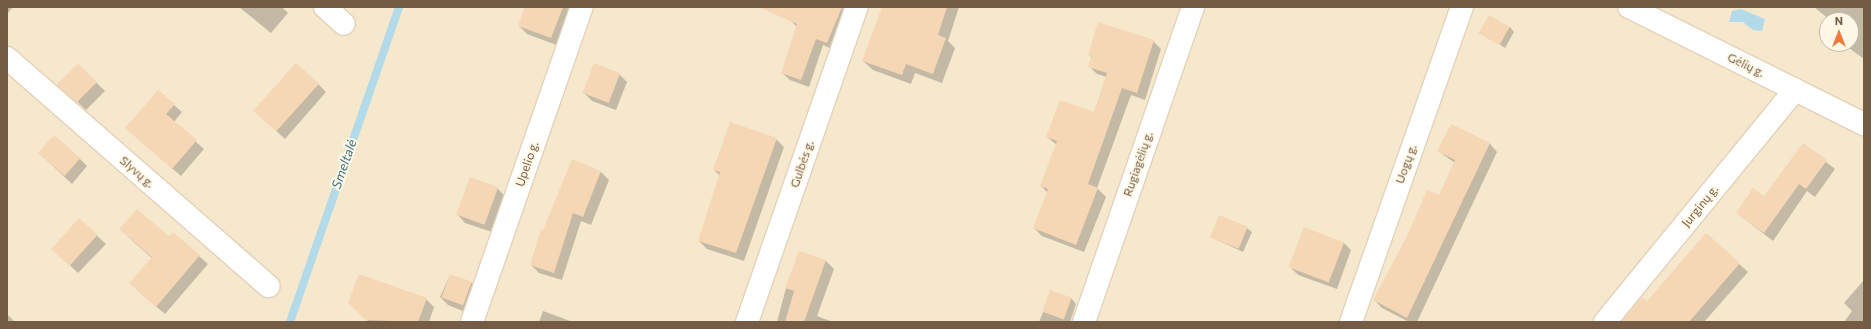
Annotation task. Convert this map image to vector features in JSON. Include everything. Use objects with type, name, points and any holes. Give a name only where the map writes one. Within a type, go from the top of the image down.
[{"type":"street","points":[[325,7],[344,24]]},
{"type":"street","name":"Upelio g.","points":[[472,322],[582,7]]},
{"type":"street","name":"Gulbės g.","points":[[747,322],[857,7]]},
{"type":"street","name":"Rugiagėlių g.","points":[[1084,322],[1192,7]]},
{"type":"street","name":"Uogų g.","points":[[1350,322],[1462,7]]},
{"type":"street","name":"Gėlių g.","points":[[1629,7],[1864,124]]},
{"type":"street","name":"Slyvų g.","points":[[7,58],[268,286]]},
{"type":"street","name":"Jurginų g.","points":[[1604,322],[1795,90]]},
{"type":"shaded area","points":[[7,7],[1864,7],[1864,322],[7,322]]},
{"type":"water","points":[[1741,9],[1765,19],[1762,31],[1753,30],[1743,22],[1729,22],[1732,11]]},
{"type":"building","points":[[525,7],[563,7],[551,38],[518,26]]},
{"type":"building","points":[[758,7],[842,7],[827,43],[816,39],[801,80],[781,73],[797,24]]},
{"type":"building","points":[[882,7],[947,7],[938,35],[946,38],[933,74],[906,64],[902,75],[862,61]]},
{"type":"building","points":[[1489,15],[1510,27],[1499,45],[1478,33]]},
{"type":"building","points":[[1098,22],[1154,40],[1137,93],[1122,88],[1088,184],[1098,188],[1076,245],[1033,228],[1048,189],[1040,186],[1057,141],[1046,137],[1060,100],[1094,112],[1107,73],[1088,67],[1092,56],[1088,55]]},
{"type":"building","points":[[78,63],[97,82],[76,103],[57,84]]},
{"type":"building","points":[[296,63],[319,84],[276,131],[253,111]]},
{"type":"building","points":[[594,63],[620,73],[609,103],[583,93]]},
{"type":"building","points":[[158,90],[175,104],[166,114],[197,140],[172,169],[125,128]]},
{"type":"building","points":[[730,122],[777,138],[736,253],[698,241],[720,172],[713,170]]},
{"type":"building","points":[[1451,124],[1490,143],[1407,318],[1373,300],[1407,236],[1427,190],[1439,195],[1455,160],[1437,151]]},
{"type":"building","points":[[54,135],[80,158],[65,176],[38,153]]},
{"type":"building","points":[[1803,143],[1827,160],[1806,189],[1799,184],[1764,233],[1736,213],[1753,188],[1764,196]]},
{"type":"building","points":[[572,159],[601,171],[583,217],[573,213],[554,273],[530,265],[541,229],[543,230]]},
{"type":"building","points":[[470,177],[498,187],[485,225],[456,215]]},
{"type":"building","points":[[137,209],[169,236],[173,232],[200,255],[156,307],[129,283],[152,257],[119,229]]},
{"type":"building","points":[[1219,215],[1248,227],[1239,249],[1210,237]]},
{"type":"building","points":[[79,218],[98,235],[69,266],[51,249]]},
{"type":"building","points":[[1304,227],[1344,242],[1329,283],[1289,267]]},
{"type":"building","points":[[1706,233],[1740,263],[1689,322],[1621,322],[1642,297],[1647,301]]},
{"type":"building","points":[[799,251],[826,260],[804,322],[785,322],[794,291],[785,288]]},
{"type":"building","points":[[359,274],[427,298],[418,322],[366,320],[348,303]]},
{"type":"building","points":[[450,274],[472,282],[463,305],[441,297]]},
{"type":"building","points":[[1050,290],[1072,298],[1064,319],[1042,312]]},
{"type":"waterway","name":"Smeltalė","points":[[290,322],[399,7]]}]
